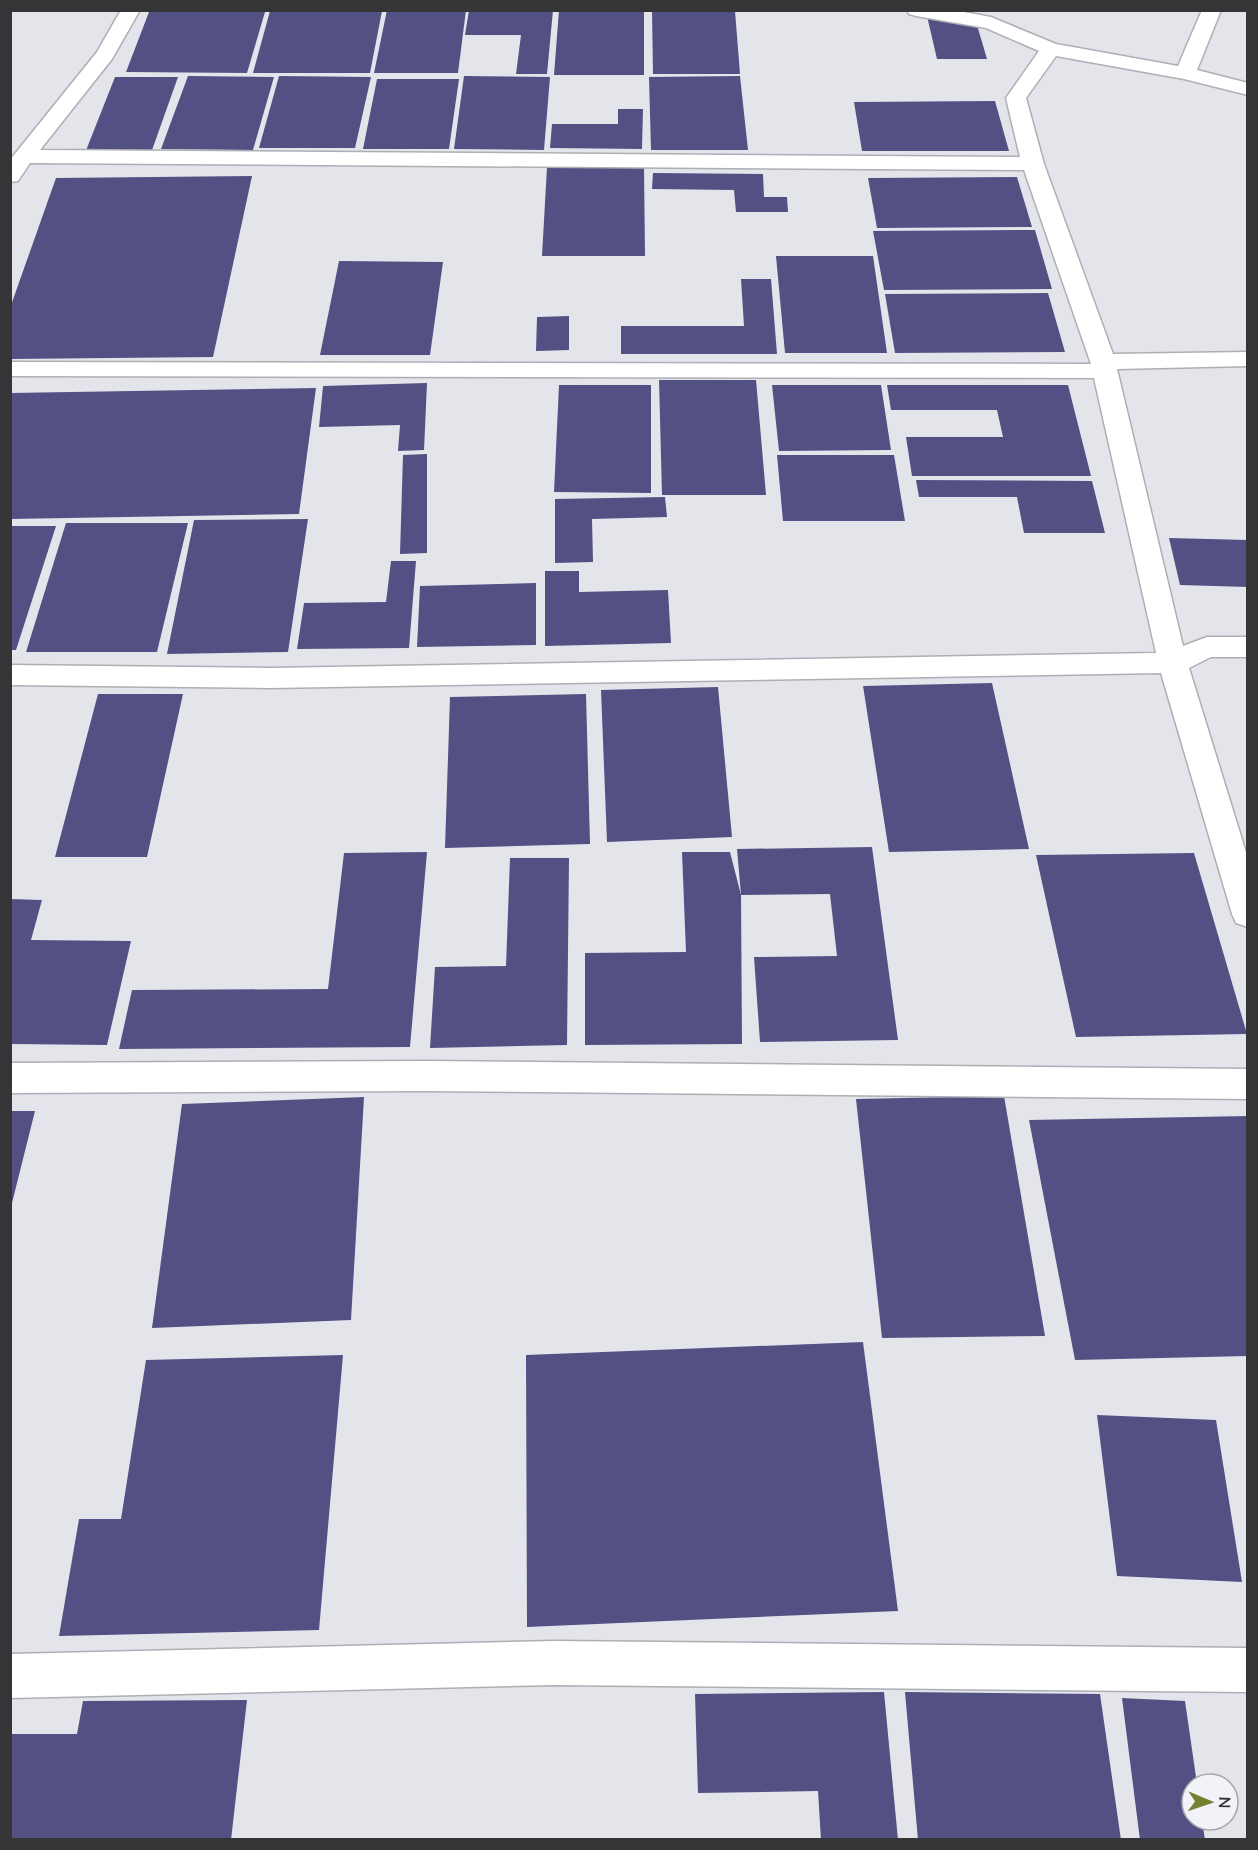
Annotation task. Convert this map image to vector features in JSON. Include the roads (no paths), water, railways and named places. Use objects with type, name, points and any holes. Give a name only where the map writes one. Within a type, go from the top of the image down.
[{"type":"street","points":[[10,176],[110,47],[131,10]]},
{"type":"street","points":[[916,10],[991,23],[1051,49],[1185,73],[1248,89]]},
{"type":"street","points":[[1185,73],[1212,10]]},
{"type":"street","points":[[1051,49],[1016,98],[1032,164],[1104,366],[1173,663],[1248,914]]},
{"type":"street","points":[[24,156],[1032,164]]},
{"type":"street","points":[[10,369],[1104,366],[1248,359]]},
{"type":"street","points":[[10,675],[270,678],[1173,663],[1207,646],[1248,647]]},
{"type":"street","points":[[10,1078],[425,1076],[1248,1084]]},
{"type":"street","points":[[10,1676],[555,1663],[1248,1670]]}]
